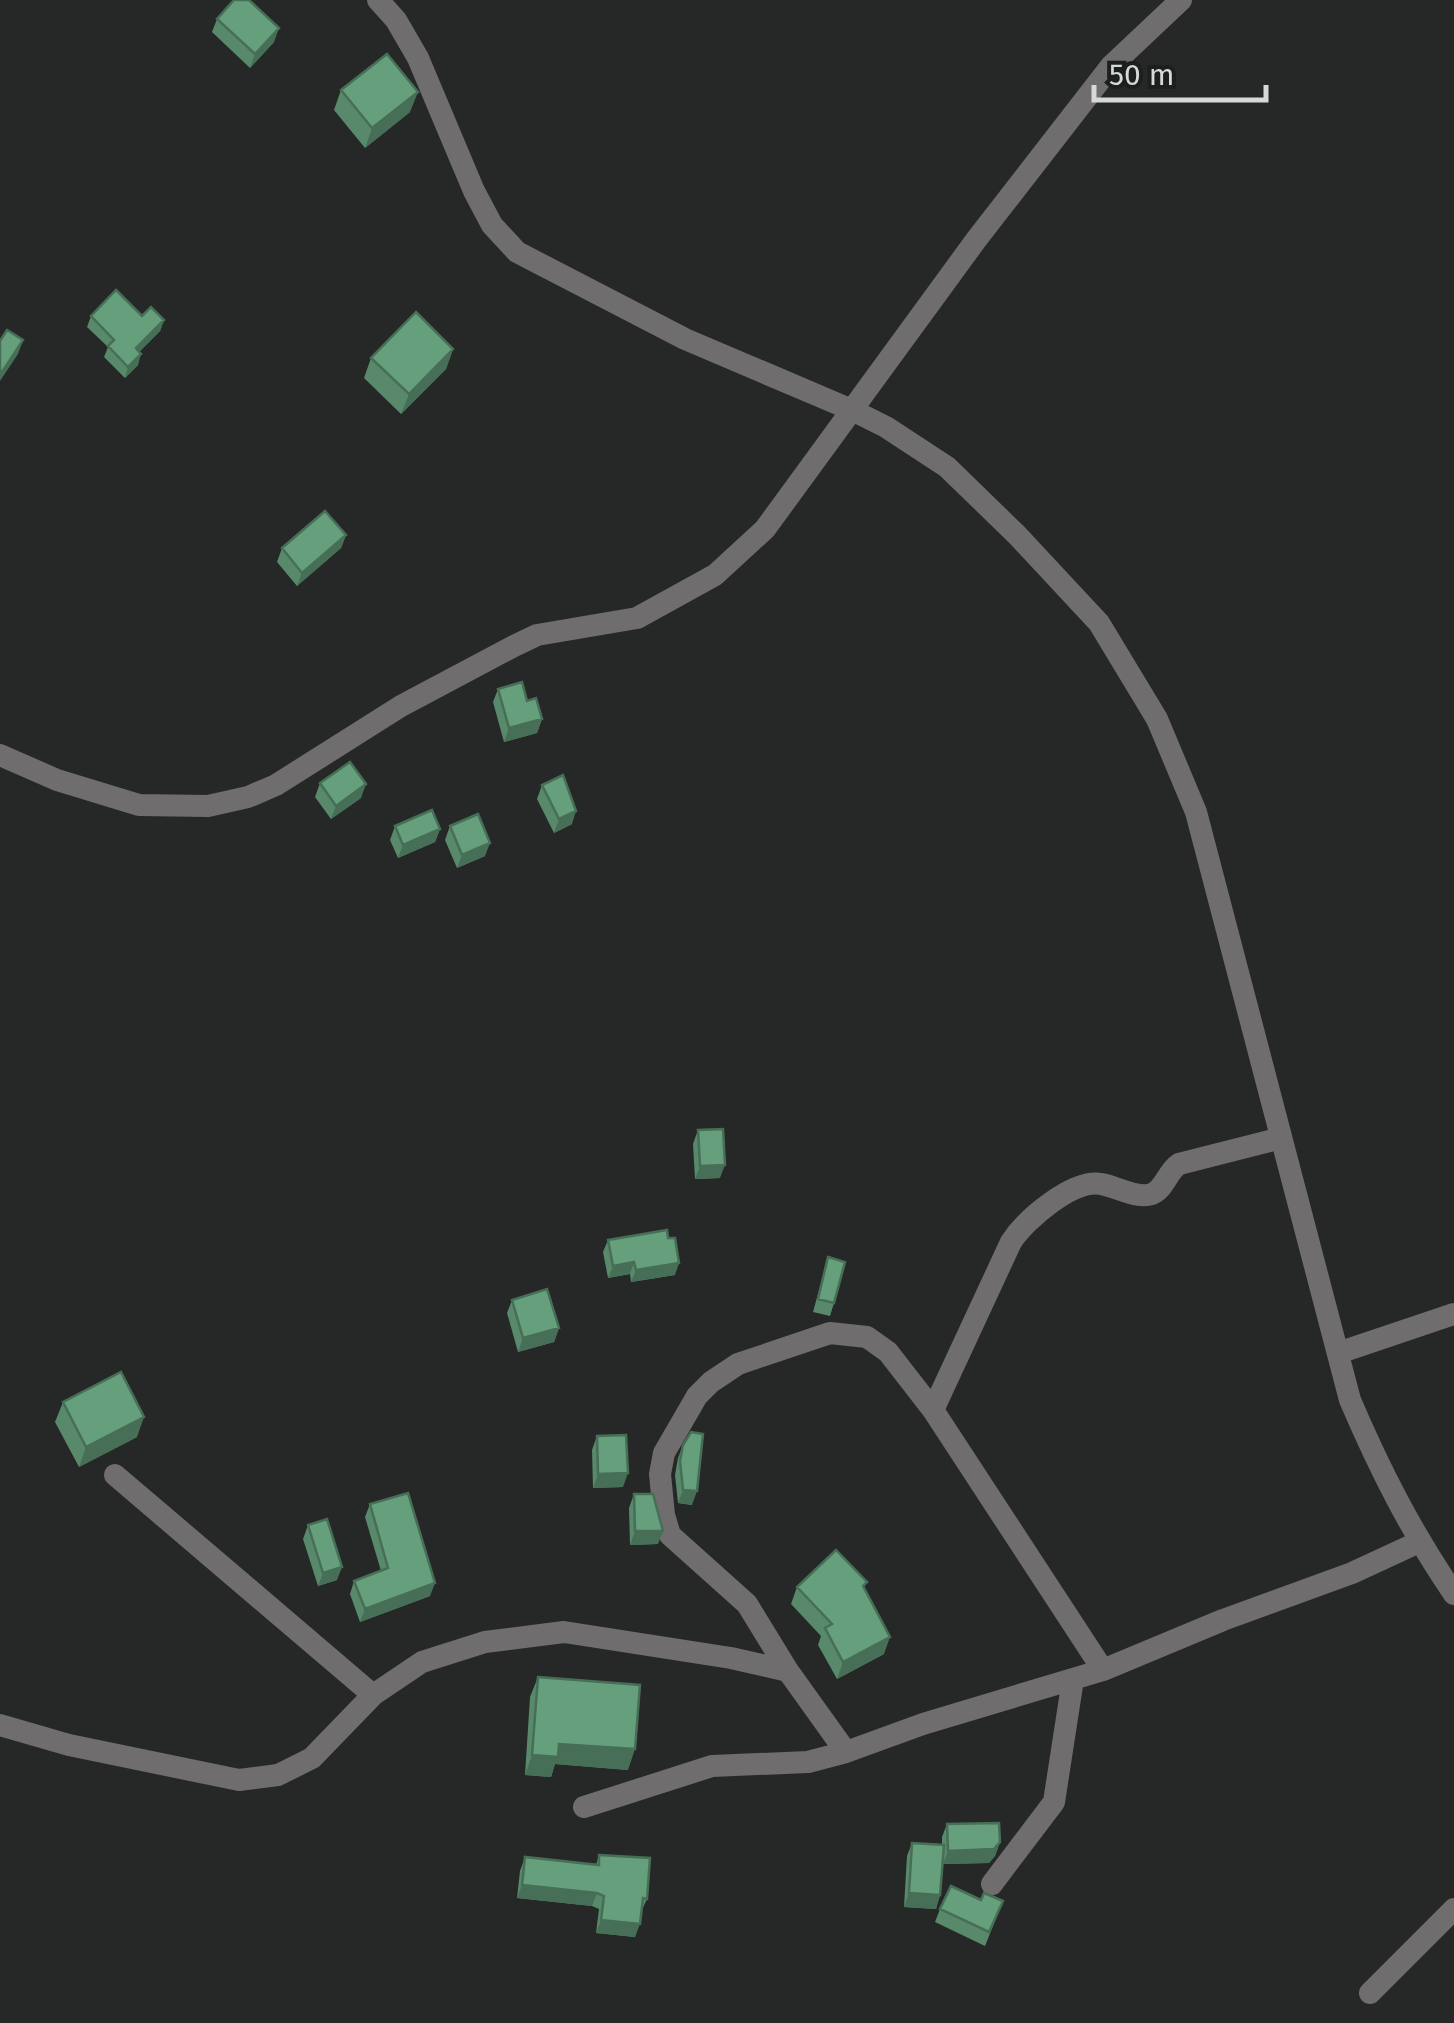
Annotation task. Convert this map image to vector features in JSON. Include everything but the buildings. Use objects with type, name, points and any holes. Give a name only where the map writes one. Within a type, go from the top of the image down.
[{"type":"street","points":[[378,0],[396,20],[418,58],[492,225],[517,252],[685,339],[886,427],[947,467],[1099,623],[1156,719],[1196,812],[1350,1400],[1383,1478],[1454,1594]]},
{"type":"street","points":[[0,755],[56,780],[139,806],[208,806],[248,797],[276,785],[401,706],[525,640],[637,618],[715,574],[766,529],[976,240],[1111,66],[1181,0]]},
{"type":"street","points":[[933,1410],[1012,1242],[1029,1220],[1081,1185],[1098,1183],[1149,1195],[1179,1164],[1282,1138]]},
{"type":"street","points":[[1338,1353],[1454,1314]]},
{"type":"street","points":[[846,1752],[788,1671],[747,1604],[670,1534],[660,1474],[664,1453],[697,1396],[712,1382],[738,1364],[830,1333],[867,1337],[888,1352],[933,1410],[1103,1670]]},
{"type":"street","points":[[115,1474],[373,1694]]},
{"type":"street","points":[[584,1807],[712,1766],[808,1762],[846,1752],[923,1724],[1103,1670],[1222,1620],[1352,1573],[1419,1542]]},
{"type":"street","points":[[0,1725],[68,1745],[239,1780],[278,1775],[312,1758],[373,1694],[422,1662],[485,1642],[564,1632],[731,1658],[788,1671]]},
{"type":"street","points":[[992,1884],[1054,1802],[1073,1679]]},
{"type":"street","points":[[1370,1993],[1454,1909]]}]
